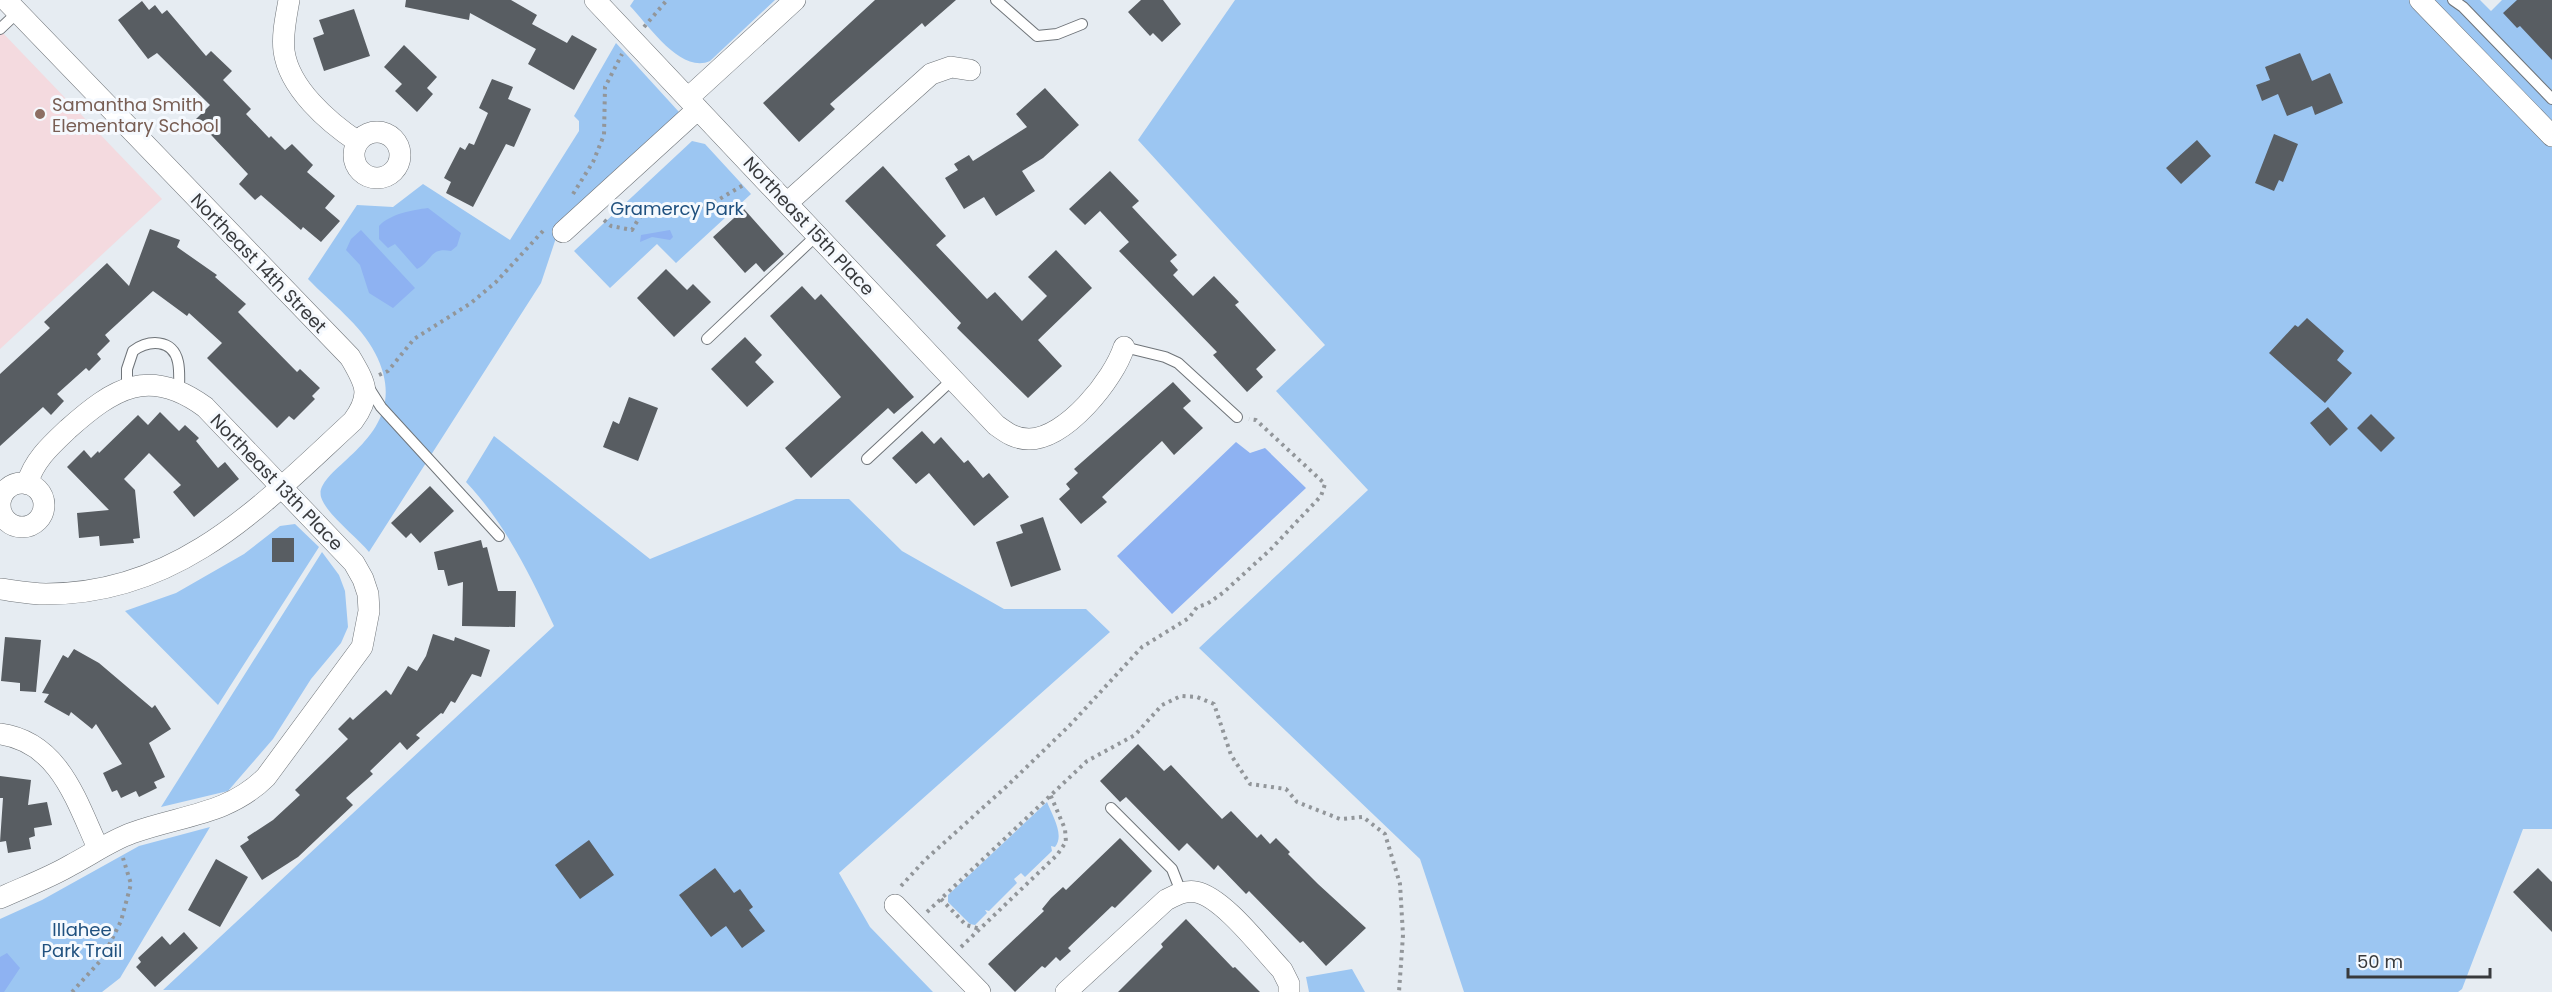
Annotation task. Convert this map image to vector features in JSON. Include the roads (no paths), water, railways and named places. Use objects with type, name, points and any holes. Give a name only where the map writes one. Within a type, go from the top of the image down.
[{"type":"street","points":[[289,0],[284,28],[284,50],[289,69],[298,85],[316,105],[358,142]]},
{"type":"street","name":"Northeast 15th Place","points":[[595,0],[996,425],[1011,436],[1030,439],[1049,435],[1107,383],[1124,346]]},
{"type":"street","points":[[554,231],[591,206],[795,0]]},
{"type":"street","points":[[2420,0],[2552,136]]},
{"type":"street","name":"Northeast 14th Street","points":[[12,6],[350,357],[365,382]]},
{"type":"street","points":[[787,203],[931,74],[951,67],[970,70]]},
{"type":"street","points":[[0,589],[45,594],[84,591],[131,582],[173,566],[205,548],[250,515],[353,421],[364,402],[365,382]]},
{"type":"street","name":"Northeast 13th Place","points":[[27,484],[45,450],[98,402],[127,389],[151,386],[179,391],[205,407],[283,486],[354,563],[363,579],[369,611],[362,647],[273,768],[255,788],[240,800],[106,844]]},
{"type":"street","points":[[27,484],[40,492],[45,507],[38,521],[25,527],[17,527],[2,518],[2,496],[12,485],[27,484]]},
{"type":"street","points":[[0,734],[36,746],[62,772],[106,844],[71,866],[0,898]]},
{"type":"street","points":[[1066,992],[1138,924],[1166,900],[1181,892],[1196,892],[1213,898],[1282,970],[1289,984],[1289,992]]},
{"type":"street","points":[[895,905],[980,992]]},
{"type":"lane","points":[[996,0],[1037,36],[1057,34],[1082,24]]},
{"type":"lane","points":[[2453,0],[2463,7],[2552,99]]},
{"type":"lane","points":[[0,29],[12,6]]},
{"type":"lane","points":[[706,339],[817,235]]},
{"type":"lane","points":[[127,389],[127,369],[133,351],[152,343],[163,344],[173,351],[178,362],[179,391]]},
{"type":"lane","points":[[1124,346],[1166,357],[1178,363],[1237,417]]},
{"type":"lane","points":[[867,459],[953,379]]},
{"type":"lane","name":"Northeast 14th Street","points":[[365,382],[381,407],[499,536]]},
{"type":"lane","points":[[1112,808],[1172,869],[1181,892]]},
{"type":"place","name":"Samantha Smith Elementary School","points":[[40,114]]},
{"type":"park label","name":"Gramercy Park","points":[[677,208]]},
{"type":"park label","name":"Illahee Park Trail","points":[[82,939]]}]
